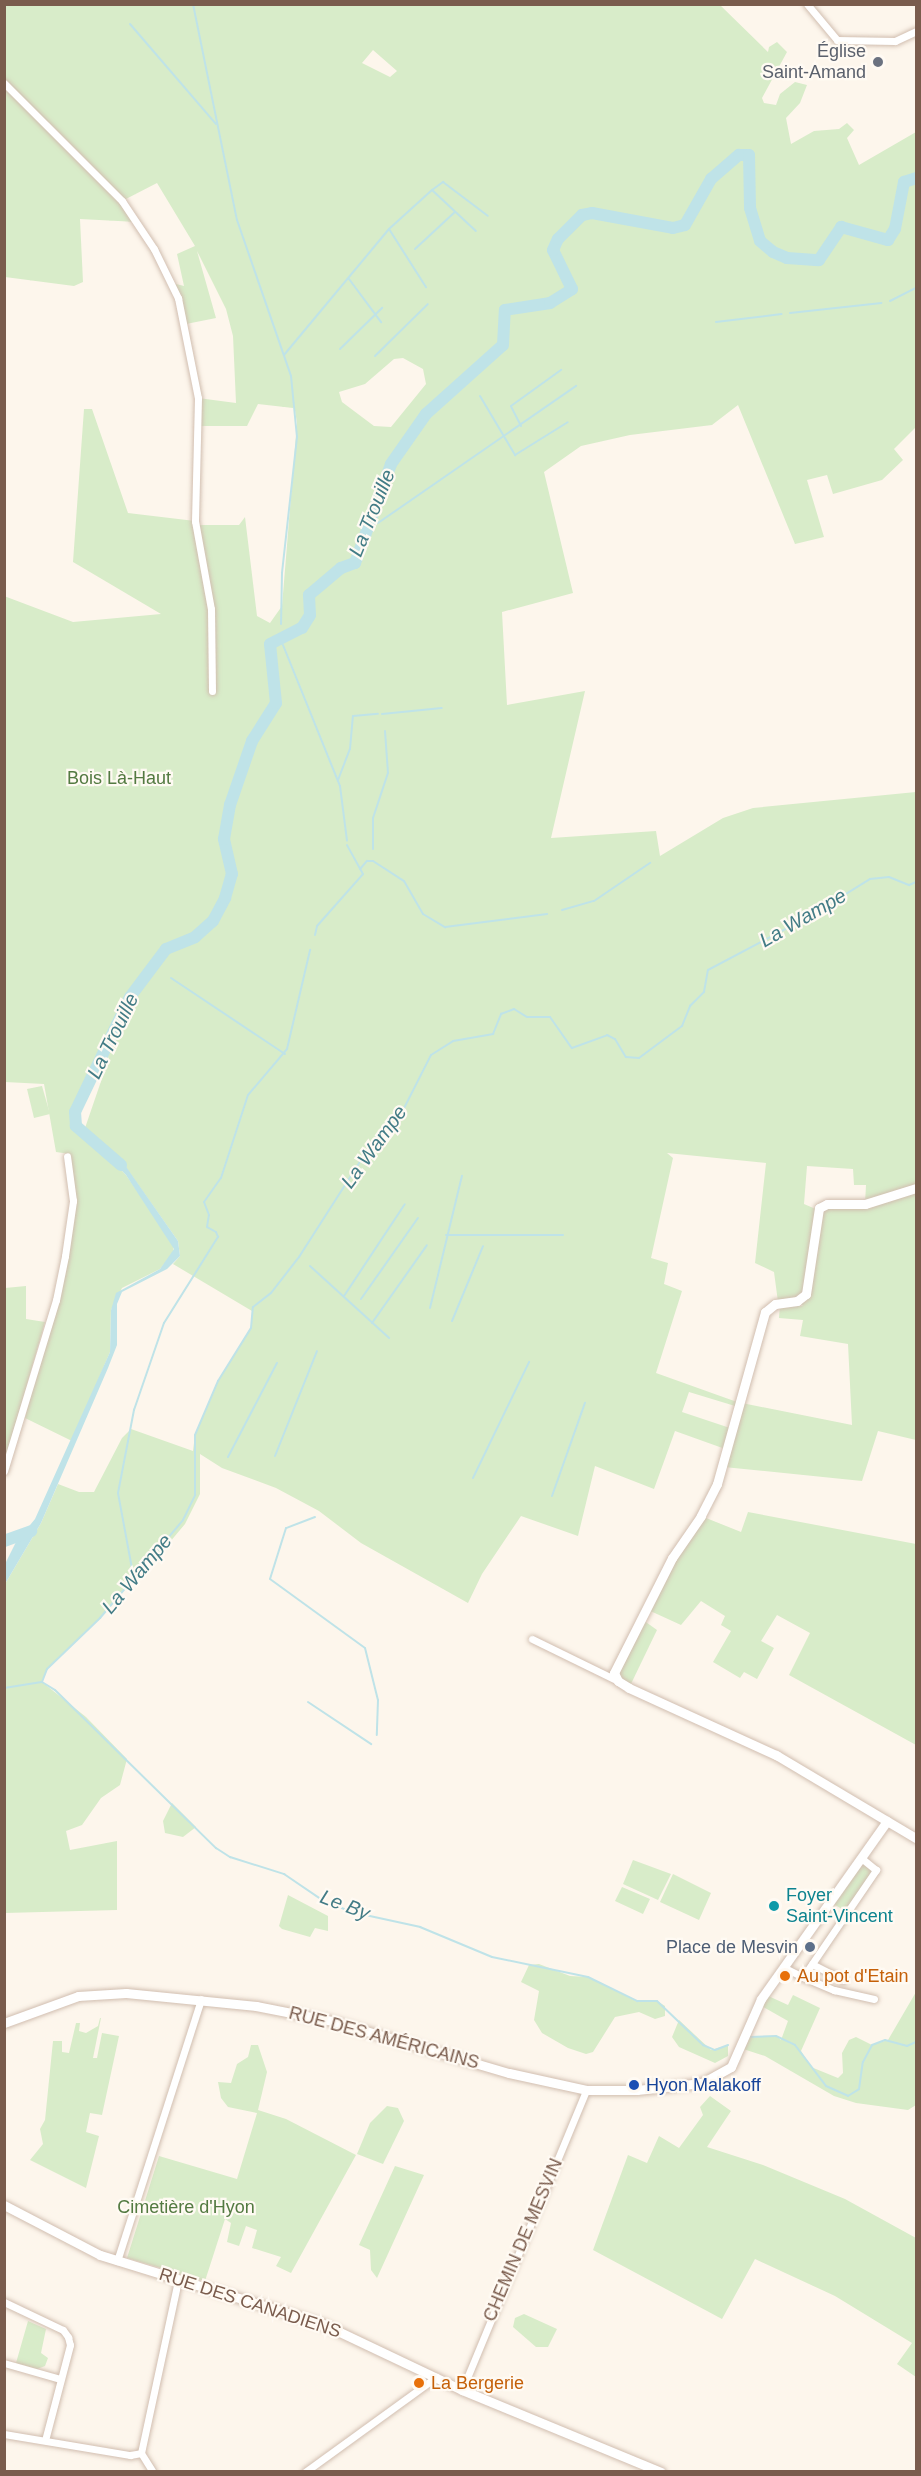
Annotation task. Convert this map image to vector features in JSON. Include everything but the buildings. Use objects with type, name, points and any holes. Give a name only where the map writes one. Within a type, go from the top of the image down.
[{"type":"street","points":[[807,4],[837,40],[895,40],[916,31]]},
{"type":"street","points":[[4,83],[122,201],[154,249],[178,298],[198,398],[195,512],[211,609],[212,691]]},
{"type":"street","points":[[4,1470],[65,1256],[73,1201],[67,1155]]},
{"type":"street","points":[[618,1681],[616,1664],[672,1558],[703,1512],[724,1467],[736,1406],[765,1312],[775,1304],[797,1301],[806,1294],[819,1208],[827,1204],[866,1204],[916,1188]]},
{"type":"street","points":[[532,1639],[746,1739],[916,1838]]},
{"type":"street","points":[[874,1999],[834,1990],[783,1967],[887,1821]]},
{"type":"street","points":[[803,1977],[876,1870],[861,1858]]},
{"type":"street","points":[[812,1964],[843,1980]]},
{"type":"street","name":"RUE DES AMÉRICAINS","points":[[4,2023],[90,1994],[201,1999],[332,2021],[509,2073],[586,2090],[622,2091],[702,2083],[723,2073],[734,2062],[758,2004],[783,1967]]},
{"type":"street","points":[[117,2261],[201,1999]]},
{"type":"street","name":"CHEMIN DE MESVIN","points":[[462,2390],[586,2090]]},
{"type":"street","name":"RUE DES CANADIENS","points":[[4,2205],[117,2261],[309,2319],[462,2390],[661,2472]]},
{"type":"street","points":[[153,2472],[141,2453],[178,2280]]},
{"type":"street","points":[[4,2302],[63,2330],[68,2337],[45,2440]]},
{"type":"street","points":[[4,2363],[60,2379]]},
{"type":"street","points":[[305,2472],[436,2377]]},
{"type":"street","points":[[4,2434],[130,2455],[141,2453]]},
{"type":"green space","name":"Bois Là-Haut","points":[[5,5],[720,5],[768,52],[769,47],[777,42],[787,52],[762,98],[764,103],[776,105],[780,94],[795,82],[807,85],[800,103],[786,118],[791,144],[814,131],[839,129],[847,123],[854,130],[847,138],[859,165],[916,132],[916,427],[894,449],[903,460],[882,480],[833,494],[827,475],[807,480],[824,537],[795,544],[738,405],[712,425],[630,435],[581,446],[544,472],[573,593],[502,612],[507,705],[585,691],[551,838],[656,831],[660,856],[723,818],[753,808],[916,792],[916,1440],[878,1431],[862,1481],[724,1467],[728,1450],[675,1431],[654,1489],[595,1466],[578,1536],[521,1516],[482,1574],[468,1603],[361,1543],[319,1511],[276,1488],[222,1468],[200,1454],[200,1494],[185,1524],[154,1561],[134,1576],[100,1618],[47,1669],[42,1682],[86,1717],[127,1759],[120,1785],[101,1798],[82,1825],[66,1831],[70,1850],[117,1841],[117,1910],[5,1913],[5,1584],[41,1523],[58,1484],[79,1492],[94,1492],[122,1438],[131,1429],[193,1451],[195,1435],[218,1381],[251,1328],[252,1311],[173,1264],[180,1256],[178,1241],[125,1166],[111,1153],[108,1156],[126,1175],[174,1244],[173,1253],[160,1269],[122,1288],[111,1310],[110,1352],[72,1441],[25,1418],[74,1213],[75,1189],[70,1154],[56,1152],[44,1084],[5,1082],[4,596],[73,622],[161,614],[73,562],[84,409],[92,409],[128,513],[195,521],[196,525],[239,525],[245,517],[257,616],[270,623],[282,606],[297,423],[294,404],[293,408],[258,404],[247,426],[196,426],[198,398],[236,403],[233,336],[226,309],[197,251],[216,318],[186,324],[172,283],[184,286],[177,254],[195,246],[157,183],[122,201],[137,222],[80,219],[83,282],[74,286],[5,277]],"holes":[[[373,50],[397,71],[390,77],[362,63]],[[403,358],[423,369],[426,384],[391,427],[374,426],[342,402],[339,392],[365,384],[394,359]],[[103,1055],[109,1058],[85,1128],[78,1135],[71,1119]],[[667,1153],[766,1163],[755,1263],[774,1272],[778,1302],[797,1301],[803,1306],[780,1305],[779,1318],[803,1320],[800,1336],[848,1344],[852,1425],[737,1402],[656,1373],[682,1291],[664,1284],[668,1263],[651,1258],[673,1158]],[[807,1166],[853,1169],[854,1185],[866,1185],[865,1204],[818,1210],[804,1204]],[[689,1392],[735,1406],[730,1428],[682,1412]]]},
{"type":"green space","points":[[42,1086],[50,1114],[34,1118],[27,1089]]},
{"type":"green space","points":[[26,1286],[26,1319],[45,1322],[5,1461],[5,1288]]},
{"type":"green space","points":[[748,1512],[916,1544],[916,1745],[789,1675],[810,1633],[777,1615],[761,1641],[774,1648],[757,1679],[744,1672],[740,1678],[713,1662],[731,1631],[721,1625],[725,1616],[701,1601],[681,1625],[646,1609],[701,1516],[741,1532]]},
{"type":"green space","points":[[643,1620],[657,1630],[629,1688],[622,1684],[615,1667]]},
{"type":"green space","points":[[172,1803],[196,1827],[183,1837],[165,1833],[163,1821]]},
{"type":"green space","points":[[861,1858],[876,1870],[847,1912],[830,1902]]},
{"type":"green space","points":[[633,1860],[671,1874],[658,1900],[623,1884]]},
{"type":"green space","points":[[673,1874],[711,1893],[699,1920],[660,1902]]},
{"type":"green space","points":[[622,1887],[650,1899],[643,1914],[615,1901]]},
{"type":"green space","points":[[288,1895],[328,1916],[328,1931],[315,1928],[310,1937],[282,1929],[279,1926]]},
{"type":"green space","points":[[539,1964],[570,1976],[588,1977],[636,2001],[657,2001],[665,2006],[665,2016],[655,2019],[639,2012],[615,2017],[593,2052],[586,2054],[568,2048],[542,2033],[534,2020],[539,1991],[521,1982],[529,1965]]},
{"type":"green space","points":[[916,1992],[916,2105],[908,2110],[856,2103],[834,2096],[765,2056],[740,2048],[752,2036],[776,2036],[781,2040],[788,2021],[758,2004],[764,1994],[788,2005],[793,1995],[820,2008],[801,2051],[811,2067],[838,2078],[843,2073],[842,2053],[849,2040],[856,2037],[872,2045],[888,2040]]},
{"type":"green space","points":[[100,2018],[93,2058],[97,2058],[102,2033],[119,2036],[102,2115],[90,2113],[86,2132],[99,2136],[86,2188],[30,2160],[43,2144],[40,2129],[45,2120],[53,2041],[62,2041],[62,2052],[69,2053],[76,2023],[80,2023],[79,2031],[86,2033],[98,2026]]},
{"type":"green space","points":[[679,2020],[711,2050],[728,2045],[728,2056],[715,2063],[679,2047],[672,2037]]},
{"type":"green space","name":"Cimetière d'Hyon","points":[[251,2045],[258,2045],[267,2072],[258,2110],[286,2119],[356,2155],[291,2273],[276,2266],[281,2257],[252,2248],[257,2230],[246,2226],[239,2246],[227,2242],[231,2223],[225,2219],[205,2281],[127,2258],[159,2156],[237,2179],[257,2113],[228,2107],[221,2098],[218,2082],[231,2083],[237,2064],[248,2057]]},
{"type":"green space","points":[[710,2096],[731,2111],[707,2147],[763,2165],[845,2199],[916,2238],[916,2377],[897,2364],[912,2343],[835,2296],[755,2259],[722,2319],[593,2250],[628,2155],[647,2163],[659,2136],[679,2148],[703,2115],[700,2107]]},
{"type":"green space","points":[[387,2106],[398,2108],[404,2121],[383,2164],[357,2154],[370,2123]]},
{"type":"green space","points":[[395,2166],[424,2175],[377,2278],[371,2270],[370,2250],[359,2245]]},
{"type":"green space","points":[[524,2314],[557,2329],[548,2347],[536,2347],[513,2327],[515,2318]]},
{"type":"green space","points":[[28,2321],[46,2329],[41,2353],[48,2358],[45,2366],[37,2369],[16,2363]]},
{"type":"water","points":[[111,1153],[120,1158],[178,1241],[180,1256],[167,1269],[122,1292],[117,1304],[117,1345],[108,1368],[41,1523],[5,1584],[5,1564],[16,1542],[35,1519],[110,1352],[111,1310],[116,1293],[160,1269],[174,1249],[126,1175],[108,1156]]},
{"type":"waterway","points":[[193,4],[237,220],[291,376],[297,437],[282,573],[281,624]]},
{"type":"waterway","points":[[130,24],[216,124]]},
{"type":"waterway","name":"La Trouille","points":[[121,1165],[76,1126],[75,1112],[130,997],[166,949],[195,937],[213,921],[225,898],[232,874],[224,839],[230,805],[252,741],[276,703],[270,644],[302,628],[310,615],[309,595],[341,568],[355,563],[391,464],[426,414],[503,345],[505,310],[550,303],[572,289],[553,250],[558,239],[582,215],[592,213],[673,228],[685,225],[711,179],[739,155],[749,155],[750,208],[760,241],[773,252],[787,258],[819,260],[841,227],[888,240],[895,229],[904,182],[916,178]]},
{"type":"waterway","points":[[432,190],[443,182],[488,216]]},
{"type":"waterway","points":[[284,355],[389,229],[432,190],[476,231]]},
{"type":"waterway","points":[[415,249],[455,212]]},
{"type":"waterway","points":[[389,229],[426,287]]},
{"type":"waterway","points":[[349,279],[381,322]]},
{"type":"waterway","points":[[890,301],[916,288]]},
{"type":"waterway","points":[[790,313],[881,303]]},
{"type":"waterway","points":[[375,356],[428,304]]},
{"type":"waterway","points":[[340,349],[382,308]]},
{"type":"waterway","points":[[716,322],[782,314]]},
{"type":"waterway","points":[[521,426],[511,406],[561,370]]},
{"type":"waterway","points":[[378,523],[576,386]]},
{"type":"waterway","points":[[480,396],[515,455],[568,422]]},
{"type":"waterway","points":[[283,645],[340,786],[347,841]]},
{"type":"waterway","points":[[382,714],[442,708]]},
{"type":"waterway","points":[[338,780],[350,749],[353,716],[378,714]]},
{"type":"waterway","points":[[373,849],[373,818],[388,773],[385,731]]},
{"type":"waterway","points":[[315,935],[317,926],[363,874],[347,845]]},
{"type":"waterway","points":[[360,869],[367,861],[373,861],[404,881],[423,914],[445,927],[547,914]]},
{"type":"waterway","points":[[562,910],[594,901],[650,863]]},
{"type":"waterway","name":"La Wampe","points":[[42,1682],[47,1669],[100,1618],[183,1520],[195,1495],[195,1435],[218,1381],[251,1328],[253,1307],[271,1293],[299,1257],[375,1138],[397,1122],[431,1055],[453,1041],[493,1034],[501,1014],[514,1009],[527,1017],[550,1017],[572,1048],[607,1035],[615,1039],[626,1057],[639,1058],[682,1026],[690,1006],[704,992],[708,970],[812,915],[870,879],[889,877],[909,885],[916,882]]},
{"type":"waterway","points":[[133,1574],[118,1493],[134,1410],[164,1323],[218,1237],[216,1232],[207,1227],[209,1215],[204,1202],[221,1178],[248,1095],[287,1049],[310,950]]},
{"type":"waterway","points":[[171,978],[285,1054]]},
{"type":"waterway","points":[[430,1308],[462,1176]]},
{"type":"waterway","points":[[344,1296],[405,1204]]},
{"type":"waterway","points":[[361,1299],[418,1218]]},
{"type":"waterway","points":[[446,1235],[563,1235]]},
{"type":"waterway","points":[[372,1323],[427,1245]]},
{"type":"waterway","points":[[452,1321],[483,1246]]},
{"type":"waterway","points":[[310,1266],[389,1338]]},
{"type":"waterway","points":[[275,1456],[317,1351]]},
{"type":"waterway","points":[[473,1478],[529,1362]]},
{"type":"waterway","points":[[228,1457],[277,1363]]},
{"type":"waterway","points":[[552,1496],[585,1403]]},
{"type":"waterway","points":[[315,1517],[286,1528],[270,1579],[365,1648],[378,1700],[377,1735]]},
{"type":"waterway","name":"La Trouille","points":[[4,1541],[31,1531]]},
{"type":"waterway","name":"Le By","points":[[4,1688],[42,1682],[55,1690],[216,1848],[230,1857],[284,1874],[325,1902],[356,1913],[420,1927],[492,1957],[588,1977],[637,2001],[657,2001],[703,2045],[715,2050],[728,2045]]},
{"type":"waterway","points":[[308,1702],[371,1744]]},
{"type":"waterway","name":"Le By","points":[[749,2037],[776,2036],[795,2045],[826,2086],[848,2096],[859,2089],[863,2062],[872,2045],[885,2040],[907,2046],[916,2042]]},
{"type":"place","name":"Église Saint-Amand","points":[[878,62]]},
{"type":"place","name":"Foyer Saint-Vincent","points":[[774,1906]]},
{"type":"place","name":"Place de Mesvin","points":[[810,1947]]},
{"type":"place","name":"Au pot d'Etain","points":[[785,1976]]},
{"type":"place","name":"Hyon Malakoff","points":[[634,2085]]},
{"type":"place","name":"La Bergerie","points":[[419,2383]]}]
